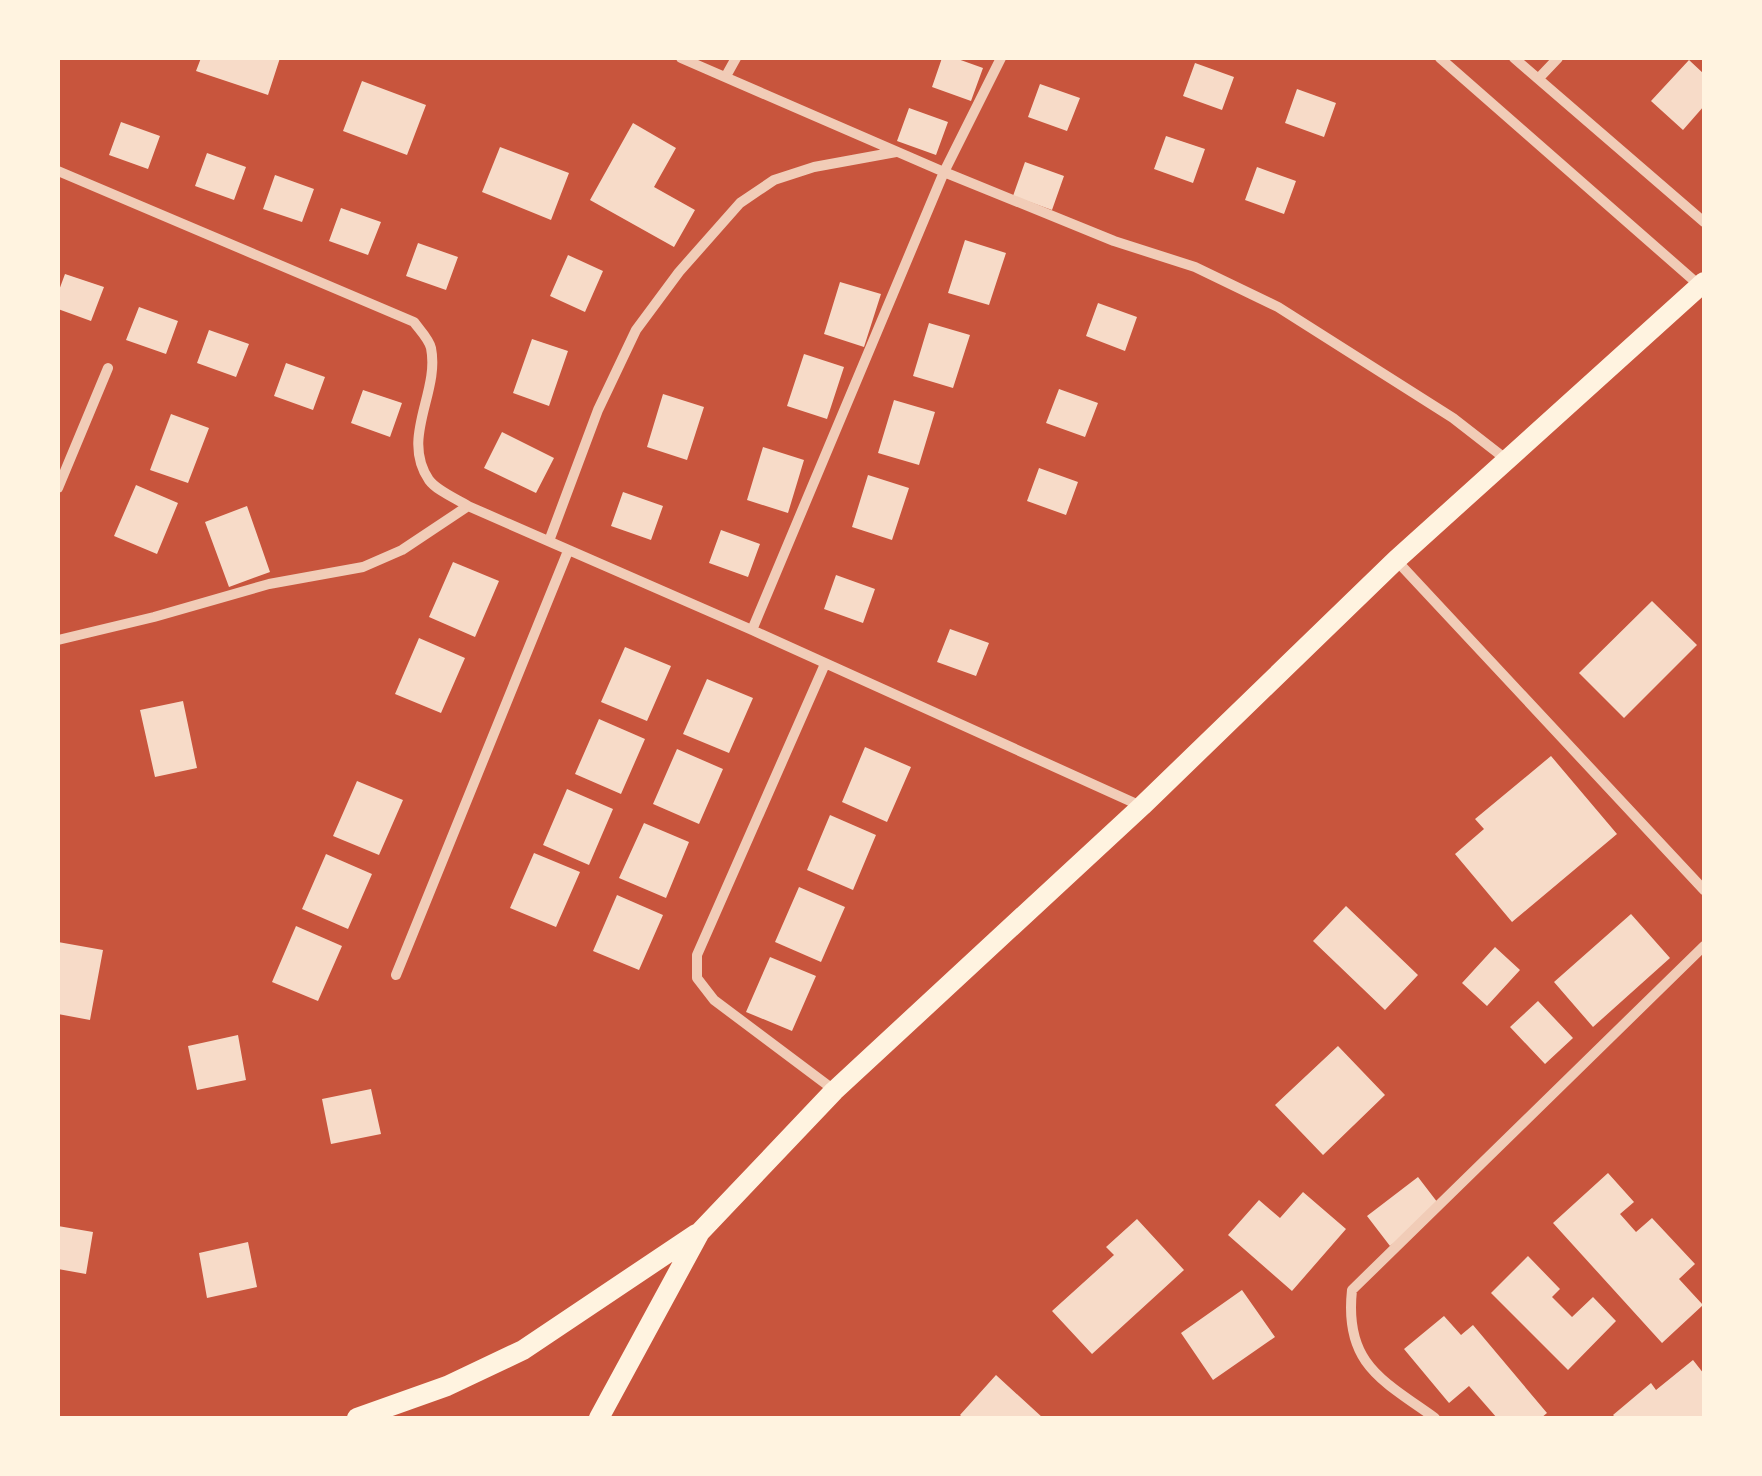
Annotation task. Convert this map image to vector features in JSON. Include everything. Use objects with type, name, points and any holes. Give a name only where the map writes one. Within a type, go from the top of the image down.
[{"type":"main road","points":[[357,1418],[447,1386],[523,1350],[700,1232],[834,1091],[1142,806],[1396,560],[1702,284]]},
{"type":"main road","points":[[599,1418],[700,1232]]},
{"type":"street","points":[[681,58],[944,172],[1114,241],[1196,268],[1278,307],[1453,418],[1507,460]]},
{"type":"street","points":[[726,76],[736,58]]},
{"type":"street","points":[[752,630],[944,172],[1001,58]]},
{"type":"street","points":[[1440,58],[1702,284]]},
{"type":"street","points":[[1514,58],[1704,222]]},
{"type":"street","points":[[1539,78],[1558,58]]},
{"type":"street","points":[[549,541],[598,410],[636,330],[704,244],[740,204],[774,180],[814,167],[896,152]]},
{"type":"street","points":[[58,171],[414,322],[431,345],[432,376],[417,438],[422,463],[430,483],[468,506],[1142,806]]},
{"type":"street","points":[[58,488],[108,368]]},
{"type":"street","points":[[58,640],[268,584],[363,567],[402,550],[468,506]]},
{"type":"street","points":[[396,975],[568,551]]},
{"type":"street","points":[[1396,560],[1704,890]]},
{"type":"street","points":[[825,664],[697,955],[697,978],[714,1000],[834,1091]]},
{"type":"street","points":[[1435,1418],[1378,1376],[1356,1347],[1348,1320],[1352,1290],[1704,946]]},
{"type":"building","points":[[201,58],[280,58],[268,95],[196,71]]},
{"type":"building","points":[[942,58],[955,58],[983,68],[971,101],[932,87]]},
{"type":"building","points":[[1689,60],[1704,74],[1704,106],[1683,130],[1651,101]]},
{"type":"building","points":[[1195,63],[1234,77],[1222,110],[1183,96]]},
{"type":"building","points":[[362,81],[426,105],[407,155],[343,131]]},
{"type":"building","points":[[1040,84],[1080,98],[1067,131],[1028,117]]},
{"type":"building","points":[[1297,89],[1336,103],[1324,137],[1285,123]]},
{"type":"building","points":[[909,108],[948,122],[936,155],[897,141]]},
{"type":"building","points":[[121,122],[160,136],[148,169],[109,155]]},
{"type":"building","points":[[633,123],[676,148],[654,187],[695,210],[674,247],[590,200]]},
{"type":"building","points":[[1166,136],[1205,149],[1193,183],[1154,169]]},
{"type":"building","points":[[500,147],[569,173],[551,220],[482,192]]},
{"type":"building","points":[[207,153],[246,167],[234,200],[195,186]]},
{"type":"building","points":[[1025,162],[1064,176],[1052,210],[1013,196]]},
{"type":"building","points":[[1257,167],[1296,181],[1284,214],[1245,200]]},
{"type":"building","points":[[275,175],[314,189],[302,222],[263,209]]},
{"type":"building","points":[[341,208],[381,222],[368,255],[329,241]]},
{"type":"building","points":[[965,240],[1006,253],[989,305],[948,293]]},
{"type":"building","points":[[418,243],[458,257],[446,290],[406,276]]},
{"type":"building","points":[[568,255],[603,271],[585,312],[550,296]]},
{"type":"building","points":[[65,274],[104,287],[91,321],[58,309],[58,293]]},
{"type":"building","points":[[840,282],[881,294],[864,347],[824,334]]},
{"type":"building","points":[[1098,303],[1137,317],[1125,351],[1086,336]]},
{"type":"building","points":[[139,307],[178,321],[166,354],[126,340]]},
{"type":"building","points":[[929,323],[970,335],[953,388],[913,376]]},
{"type":"building","points":[[209,330],[249,344],[236,377],[197,363]]},
{"type":"building","points":[[532,339],[568,351],[549,406],[513,393]]},
{"type":"building","points":[[804,354],[844,367],[827,419],[787,406]]},
{"type":"building","points":[[286,363],[325,377],[313,410],[274,396]]},
{"type":"building","points":[[1059,389],[1098,403],[1085,437],[1046,423]]},
{"type":"building","points":[[363,390],[402,403],[390,437],[351,423]]},
{"type":"building","points":[[663,394],[704,407],[687,460],[647,447]]},
{"type":"building","points":[[894,400],[935,412],[919,465],[878,453]]},
{"type":"building","points":[[171,414],[209,428],[188,483],[150,470]]},
{"type":"building","points":[[502,432],[554,458],[536,493],[484,468]]},
{"type":"building","points":[[763,447],[804,460],[788,513],[747,500]]},
{"type":"building","points":[[1039,468],[1078,482],[1066,515],[1027,501]]},
{"type":"building","points":[[868,475],[909,488],[892,540],[852,527]]},
{"type":"building","points":[[136,485],[178,503],[157,554],[114,536]]},
{"type":"building","points":[[623,492],[663,506],[651,540],[611,526]]},
{"type":"building","points":[[247,506],[270,572],[229,587],[205,522]]},
{"type":"building","points":[[721,530],[760,544],[748,577],[709,563]]},
{"type":"building","points":[[453,562],[499,581],[475,637],[429,617]]},
{"type":"building","points":[[836,575],[875,589],[863,623],[824,609]]},
{"type":"building","points":[[1652,601],[1697,645],[1624,718],[1579,673]]},
{"type":"building","points":[[950,629],[989,643],[976,676],[937,662]]},
{"type":"building","points":[[419,638],[465,658],[441,713],[395,694]]},
{"type":"building","points":[[625,647],[671,666],[647,721],[601,702]]},
{"type":"building","points":[[707,679],[753,698],[729,753],[683,734]]},
{"type":"building","points":[[183,701],[197,768],[155,777],[140,710]]},
{"type":"building","points":[[599,719],[645,739],[621,794],[575,774]]},
{"type":"building","points":[[865,747],[911,767],[887,822],[842,802]]},
{"type":"building","points":[[677,749],[723,769],[699,824],[653,804]]},
{"type":"building","points":[[1551,756],[1617,834],[1512,922],[1455,854],[1484,829],[1475,819]]},
{"type":"building","points":[[357,781],[403,800],[379,855],[333,836]]},
{"type":"building","points":[[567,789],[613,809],[589,865],[543,845]]},
{"type":"building","points":[[830,815],[876,835],[853,890],[807,870]]},
{"type":"building","points":[[644,823],[689,842],[666,898],[619,878]]},
{"type":"building","points":[[534,853],[580,872],[556,927],[510,908]]},
{"type":"building","points":[[326,854],[372,874],[348,929],[302,909]]},
{"type":"building","points":[[799,887],[845,907],[821,962],[775,942]]},
{"type":"building","points":[[617,895],[663,915],[639,970],[593,951]]},
{"type":"building","points":[[1346,906],[1418,975],[1385,1010],[1313,941]]},
{"type":"building","points":[[1631,914],[1670,958],[1593,1027],[1554,982]]},
{"type":"building","points":[[296,926],[342,946],[318,1001],[272,982]]},
{"type":"building","points":[[58,942],[103,950],[90,1020],[58,1014]]},
{"type":"building","points":[[1495,947],[1520,970],[1487,1006],[1462,983]]},
{"type":"building","points":[[770,957],[816,976],[792,1031],[746,1012]]},
{"type":"building","points":[[1538,1001],[1573,1038],[1545,1064],[1510,1027]]},
{"type":"building","points":[[238,1035],[246,1080],[197,1090],[188,1046]]},
{"type":"building","points":[[1338,1046],[1385,1095],[1323,1155],[1275,1105]]},
{"type":"building","points":[[371,1089],[381,1134],[331,1144],[322,1099]]},
{"type":"building","points":[[1608,1173],[1634,1202],[1620,1214],[1636,1232],[1652,1218],[1695,1264],[1679,1279],[1703,1305],[1662,1343],[1553,1223]]},
{"type":"building","points":[[1418,1177],[1441,1207],[1390,1246],[1367,1216]]},
{"type":"building","points":[[1303,1192],[1346,1229],[1292,1291],[1228,1235],[1259,1200],[1280,1218]]},
{"type":"building","points":[[1137,1219],[1184,1270],[1092,1354],[1052,1311],[1114,1255],[1106,1247]]},
{"type":"building","points":[[58,1226],[93,1232],[86,1274],[58,1269]]},
{"type":"building","points":[[248,1242],[257,1287],[207,1298],[199,1253]]},
{"type":"building","points":[[1528,1256],[1560,1289],[1552,1297],[1572,1317],[1593,1297],[1616,1321],[1568,1370],[1491,1293]]},
{"type":"building","points":[[1242,1290],[1275,1337],[1213,1380],[1181,1333]]},
{"type":"building","points":[[1444,1316],[1461,1335],[1473,1325],[1547,1413],[1541,1418],[1497,1418],[1469,1386],[1449,1403],[1404,1349]]},
{"type":"building","points":[[1693,1360],[1704,1374],[1704,1418],[1613,1415],[1651,1383],[1656,1390]]},
{"type":"building","points":[[996,1375],[1043,1418],[963,1418],[960,1415]]}]
